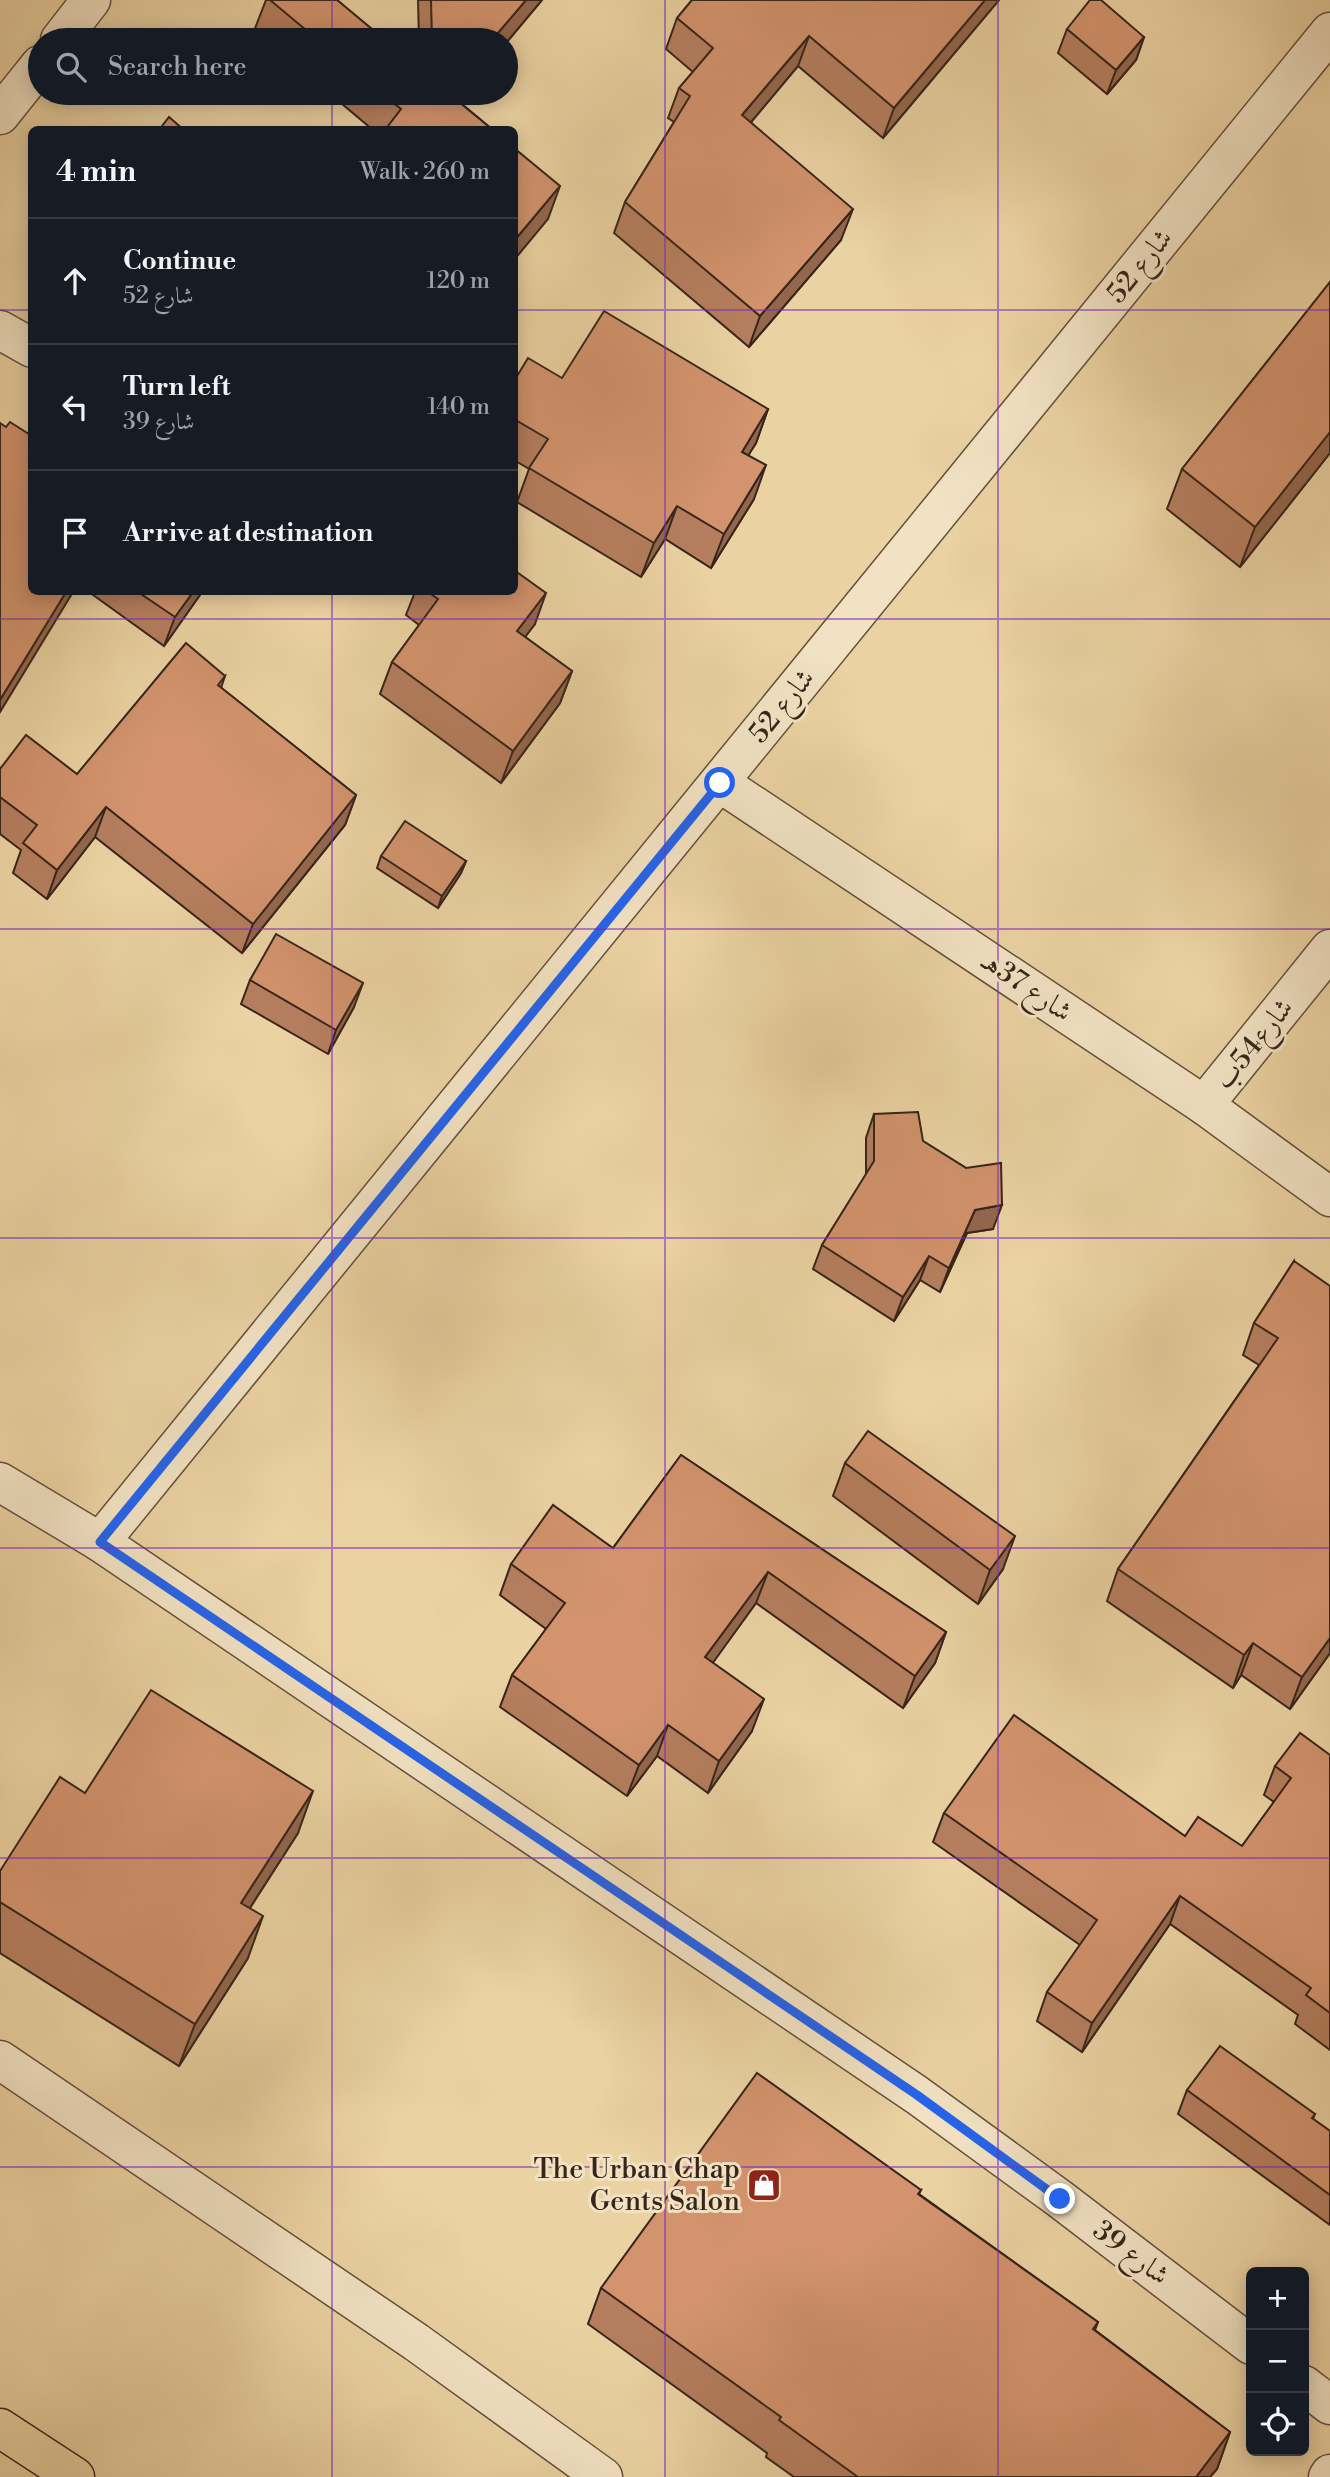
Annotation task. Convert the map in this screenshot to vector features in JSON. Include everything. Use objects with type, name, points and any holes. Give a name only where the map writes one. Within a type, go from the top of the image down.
[{"type":"main road","points":[[0,2428],[75,2477]]},
{"type":"street","points":[[69,28],[91,0]]},
{"type":"street","name":"شارع 52","points":[[100,1542],[1330,32]]},
{"type":"street","points":[[0,116],[28,80]]},
{"type":"street","points":[[0,330],[28,346]]},
{"type":"street","name":"شارع 37هـ","points":[[720,783],[1204,1105],[1330,1196]]},
{"type":"street","name":"شارع54ب","points":[[1204,1105],[1330,950]]},
{"type":"street","name":"شارع 39","points":[[0,1482],[100,1542],[917,2095],[1246,2340]]},
{"type":"street","points":[[0,2060],[416,2342],[603,2477]]},
{"type":"street","points":[[1309,2389],[1330,2405]]},
{"type":"building","points":[[270,0],[337,0],[371,28],[304,28]]},
{"type":"building","points":[[431,0],[526,0],[502,28],[432,28]]},
{"type":"building","points":[[692,0],[985,0],[894,108],[809,36],[742,115],[853,209],[760,316],[625,202],[690,96],[679,88],[713,48],[677,18]]},
{"type":"building","points":[[1090,0],[1101,0],[1144,37],[1116,70],[1067,29]]},
{"type":"building","points":[[396,105],[463,105],[488,126],[388,126],[401,109]]},
{"type":"building","points":[[169,117],[179,126],[162,126]]},
{"type":"building","points":[[518,151],[560,186],[518,236]]},
{"type":"building","points":[[1330,282],[1330,432],[1255,527],[1182,469]]},
{"type":"building","points":[[604,311],[768,409],[742,452],[766,465],[724,534],[677,506],[654,543],[529,468],[548,439],[518,421],[518,374],[528,358],[562,378]]},
{"type":"building","points":[[10,422],[28,433],[28,595],[64,595],[0,700],[0,423],[6,427]]},
{"type":"building","points":[[518,573],[546,593],[517,631],[572,671],[513,751],[392,662],[438,599],[432,595],[518,595]]},
{"type":"building","points":[[142,595],[191,595],[175,617]]},
{"type":"building","points":[[186,643],[225,676],[218,685],[356,795],[253,924],[106,807],[57,870],[23,843],[37,825],[0,797],[0,769],[26,735],[77,774]]},
{"type":"building","points":[[405,821],[466,861],[442,896],[381,856]]},
{"type":"building","points":[[276,934],[363,983],[336,1030],[250,980]]},
{"type":"building","points":[[918,1112],[923,1141],[966,1168],[1001,1163],[1002,1205],[975,1210],[949,1268],[929,1256],[903,1297],[822,1245],[874,1161],[874,1114]]},
{"type":"building","points":[[1294,1261],[1330,1286],[1330,1638],[1302,1677],[1253,1643],[1244,1655],[1118,1569],[1278,1338],[1254,1323]]},
{"type":"building","points":[[868,1431],[1015,1536],[990,1570],[845,1463]]},
{"type":"building","points":[[681,1455],[946,1632],[915,1676],[768,1572],[705,1657],[764,1699],[719,1761],[668,1725],[639,1765],[512,1675],[565,1603],[511,1564],[553,1505],[613,1548]]},
{"type":"building","points":[[151,1690],[313,1791],[241,1903],[263,1916],[195,2024],[0,1902],[0,1871],[60,1777],[85,1793]]},
{"type":"building","points":[[1014,1715],[1185,1836],[1198,1817],[1242,1846],[1291,1778],[1275,1766],[1300,1733],[1330,1755],[1330,2013],[1306,1995],[1311,1988],[1180,1896],[1092,2023],[1047,1992],[1097,1920],[944,1813]]},
{"type":"building","points":[[1220,2046],[1315,2114],[1312,2118],[1330,2131],[1330,2195],[1187,2090]]},
{"type":"building","points":[[757,2073],[921,2190],[918,2194],[1098,2322],[1093,2329],[1230,2432],[1196,2477],[858,2477],[779,2420],[781,2417],[601,2288]]},
{"type":"place","name":"The Urban Chap Gents Salon","points":[[764,2185]]},
{"type":"route","points":[[720,783],[100,1542],[917,2095],[1060,2199]]}]
